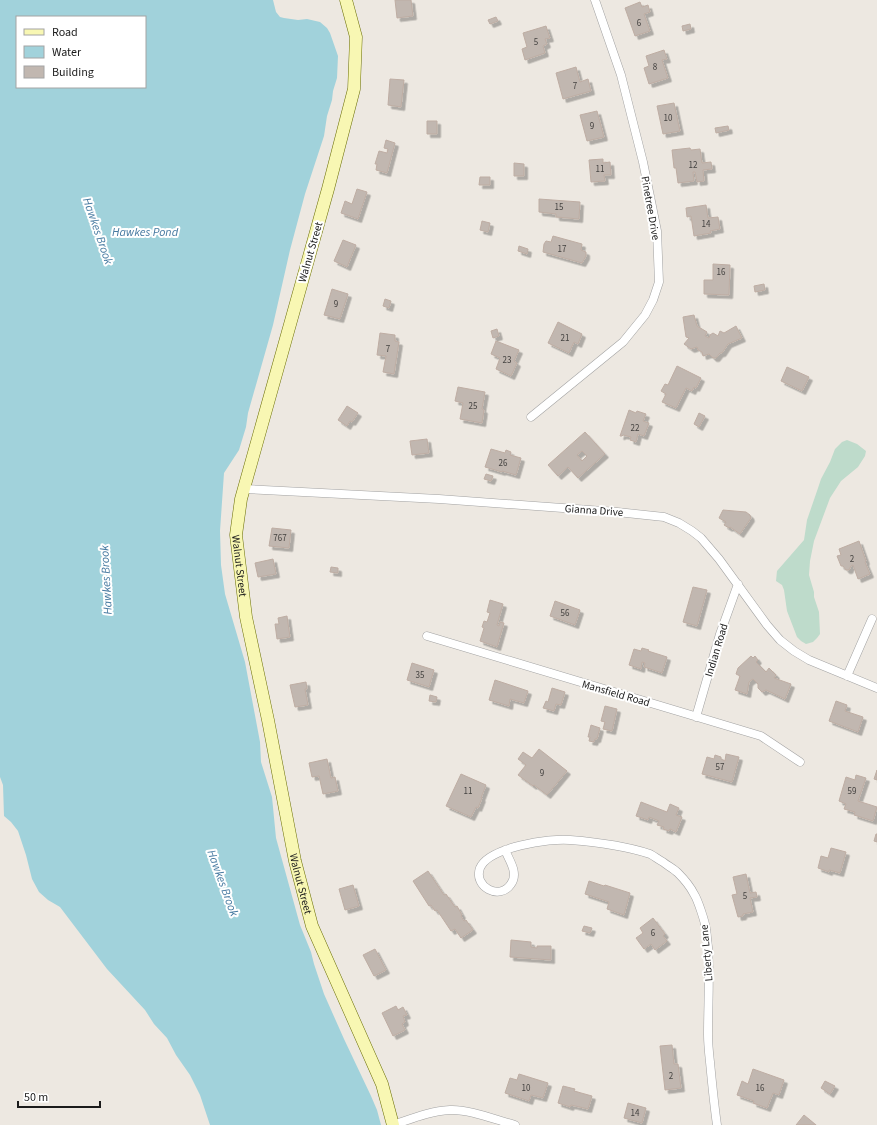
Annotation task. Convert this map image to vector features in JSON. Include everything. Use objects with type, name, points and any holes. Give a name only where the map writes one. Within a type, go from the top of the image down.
[{"type":"main road","name":"Walnut Street","points":[[346,0],[356,37],[354,89],[328,189],[241,499],[236,535],[241,586],[246,617],[268,720],[295,861],[312,926],[382,1084],[393,1125]]},
{"type":"street","name":"Pinetree Drive","points":[[531,417],[622,342],[645,315],[653,300],[659,282],[657,231],[643,162],[621,75],[595,0]]},
{"type":"street","name":"Gianna Drive","points":[[244,489],[432,499],[617,512],[664,517],[686,527],[702,538],[719,558],[780,640],[809,660],[877,688]]},
{"type":"street","name":"Indian Road","points":[[696,717],[720,634],[738,584]]},
{"type":"street","points":[[847,676],[872,619]]},
{"type":"street","name":"Mansfield Road","points":[[426,636],[761,736],[800,762]]},
{"type":"street","name":"Liberty Lane","points":[[504,850],[513,868],[514,879],[511,884],[502,891],[491,891],[482,884],[479,878],[480,867],[484,862],[504,850],[550,840],[569,840],[614,846],[651,855],[677,872],[686,883],[694,894],[706,928],[709,966],[708,1035],[713,1098],[717,1125]]},
{"type":"street","points":[[393,1125],[428,1114],[450,1110],[470,1113],[515,1125]]},
{"type":"green space","points":[[847,440],[857,444],[866,451],[865,456],[858,467],[841,481],[830,498],[814,541],[809,575],[819,612],[820,634],[813,642],[806,644],[797,637],[787,611],[784,590],[782,585],[776,581],[777,571],[804,540],[807,520],[821,479],[835,449],[842,442]]},
{"type":"water","name":"Hawkes Pond","points":[[0,0],[273,0],[276,12],[280,17],[298,20],[307,19],[320,22],[327,28],[338,56],[337,78],[327,116],[324,136],[305,194],[290,250],[273,325],[248,413],[246,427],[239,450],[224,473],[220,531],[221,565],[225,594],[245,662],[260,742],[261,762],[272,797],[276,838],[300,925],[311,952],[324,994],[371,1096],[381,1125],[210,1125],[200,1095],[190,1075],[176,1055],[167,1038],[154,1024],[145,1010],[107,969],[60,907],[48,900],[39,892],[32,879],[18,831],[4,816],[3,785],[0,777]]},
{"type":"building","points":[[395,0],[411,0],[413,16],[397,18]]},
{"type":"building","points":[[640,2],[642,7],[648,5],[650,12],[644,14],[650,31],[635,36],[625,8]]},
{"type":"building","points":[[496,17],[498,21],[490,24],[488,20]]},
{"type":"building","points":[[690,24],[691,29],[683,31],[682,26]]},
{"type":"building","points":[[546,26],[550,38],[545,39],[547,44],[543,46],[545,53],[525,60],[522,49],[527,47],[523,33]]},
{"type":"building","points":[[664,50],[667,59],[662,60],[668,78],[649,84],[644,68],[649,66],[646,56]]},
{"type":"building","points":[[576,67],[580,82],[588,79],[591,91],[563,99],[556,73]]},
{"type":"building","points":[[390,79],[404,80],[401,107],[388,105]]},
{"type":"building","points":[[674,103],[680,131],[663,134],[657,106]]},
{"type":"building","points":[[597,111],[604,137],[587,141],[580,115]]},
{"type":"building","points":[[427,121],[437,121],[437,134],[427,134]]},
{"type":"building","points":[[728,126],[729,130],[716,133],[715,128]]},
{"type":"building","points":[[386,140],[395,143],[387,173],[376,170],[377,164],[375,164],[379,151],[387,153],[388,149],[384,148]]},
{"type":"building","points":[[690,148],[691,150],[700,149],[702,163],[711,162],[712,169],[703,170],[704,181],[697,182],[695,172],[693,172],[694,181],[678,183],[676,168],[674,168],[672,150]]},
{"type":"building","points":[[603,159],[603,163],[610,162],[611,175],[604,175],[605,181],[591,182],[589,160]]},
{"type":"building","points":[[514,163],[524,164],[524,176],[514,176]]},
{"type":"building","points":[[480,177],[490,177],[490,185],[479,185]]},
{"type":"building","points":[[357,189],[367,192],[358,219],[341,213],[345,201],[352,204]]},
{"type":"building","points":[[539,199],[580,202],[579,219],[556,217],[556,214],[539,212]]},
{"type":"building","points":[[706,205],[708,218],[718,217],[720,229],[710,231],[711,233],[694,236],[691,216],[687,217],[686,208]]},
{"type":"building","points":[[482,221],[490,223],[488,232],[480,230]]},
{"type":"building","points":[[553,236],[582,244],[581,250],[586,252],[586,256],[582,263],[543,252],[544,244],[546,241],[551,242]]},
{"type":"building","points":[[343,240],[356,245],[347,267],[334,261]]},
{"type":"building","points":[[519,246],[528,249],[527,254],[518,251]]},
{"type":"building","points":[[713,264],[730,265],[729,295],[704,294],[704,280],[713,280]]},
{"type":"building","points":[[764,284],[765,290],[755,292],[754,286]]},
{"type":"building","points":[[332,289],[348,294],[340,319],[324,315]]},
{"type":"building","points":[[385,299],[391,301],[389,308],[383,306]]},
{"type":"building","points":[[694,315],[697,326],[707,332],[705,336],[709,338],[713,333],[718,336],[720,331],[724,333],[736,326],[742,338],[728,344],[722,353],[720,353],[716,358],[713,358],[709,354],[703,356],[702,352],[698,350],[697,347],[691,349],[684,344],[689,338],[686,337],[683,317]]},
{"type":"building","points":[[558,322],[582,334],[578,344],[574,342],[569,353],[548,343]]},
{"type":"building","points":[[497,329],[499,336],[493,338],[491,331]]},
{"type":"building","points":[[380,333],[395,335],[395,341],[399,342],[394,374],[383,372],[386,356],[377,355]]},
{"type":"building","points":[[496,341],[519,350],[514,361],[517,363],[511,376],[496,369],[500,358],[491,354]]},
{"type":"building","points":[[677,366],[701,378],[696,388],[694,387],[692,391],[686,388],[676,408],[662,402],[666,394],[661,391],[665,384],[668,385]]},
{"type":"building","points":[[787,367],[809,377],[802,391],[781,381]]},
{"type":"building","points":[[458,387],[485,392],[482,409],[484,410],[482,423],[460,419],[463,403],[455,401]]},
{"type":"building","points":[[347,406],[358,413],[352,422],[350,421],[347,426],[338,420]]},
{"type":"building","points":[[629,410],[636,413],[637,411],[646,414],[643,421],[649,423],[644,436],[638,434],[636,442],[630,440],[631,437],[623,435],[620,436]]},
{"type":"building","points":[[699,413],[705,416],[699,427],[694,424]]},
{"type":"building","points":[[585,432],[605,454],[578,478],[568,467],[558,476],[548,465]],"holes":[[[582,451],[587,456],[582,461],[577,455]]]},
{"type":"building","points":[[427,439],[429,453],[412,455],[410,441]]},
{"type":"building","points":[[491,449],[505,453],[506,450],[511,452],[510,455],[521,458],[516,475],[485,467]]},
{"type":"building","points":[[486,474],[493,476],[491,481],[484,479]]},
{"type":"building","points":[[723,510],[746,512],[750,515],[751,518],[740,534],[724,525],[726,522],[719,518]]},
{"type":"building","points":[[272,528],[291,530],[289,548],[269,546]]},
{"type":"building","points":[[859,541],[870,574],[858,579],[853,565],[849,570],[846,570],[843,566],[841,566],[837,556],[841,555],[839,549]]},
{"type":"building","points":[[273,559],[276,574],[258,577],[255,563]]},
{"type":"building","points":[[331,567],[338,568],[338,573],[330,572]]},
{"type":"building","points":[[693,587],[707,590],[697,626],[683,622]]},
{"type":"building","points":[[490,600],[503,604],[497,625],[499,626],[500,622],[504,623],[497,647],[480,641],[484,628],[482,627],[484,621],[487,622],[490,613],[487,612]]},
{"type":"building","points":[[555,601],[580,610],[575,625],[550,616]]},
{"type":"building","points":[[287,616],[290,637],[277,639],[275,624],[279,624],[278,618]]},
{"type":"building","points":[[642,648],[667,657],[662,673],[644,667],[645,663],[642,662],[641,669],[629,665],[634,649],[641,651]]},
{"type":"building","points":[[751,656],[753,658],[755,656],[758,660],[756,662],[766,672],[769,668],[776,675],[774,678],[791,684],[785,699],[766,690],[762,692],[758,688],[758,684],[753,679],[749,682],[747,694],[735,690],[740,676],[736,674],[738,668]]},
{"type":"building","points":[[412,663],[434,670],[429,687],[407,680]]},
{"type":"building","points":[[495,680],[528,691],[524,703],[510,699],[509,706],[489,700]]},
{"type":"building","points":[[306,682],[307,689],[305,689],[308,705],[295,707],[290,685]]},
{"type":"building","points":[[552,688],[565,692],[561,705],[556,704],[554,711],[543,708],[546,701],[548,702]]},
{"type":"building","points":[[430,695],[437,697],[436,702],[429,701]]},
{"type":"building","points":[[836,701],[847,705],[845,711],[863,717],[858,732],[829,721]]},
{"type":"building","points":[[605,706],[617,709],[612,731],[603,729],[605,722],[601,721]]},
{"type":"building","points":[[591,725],[600,728],[597,739],[595,739],[594,742],[589,741],[590,737],[588,737]]},
{"type":"building","points":[[539,749],[567,771],[547,795],[518,775],[526,765],[518,759],[523,752],[532,758]]},
{"type":"building","points":[[726,754],[739,757],[732,782],[702,774],[707,757],[714,759],[715,755],[721,757],[721,759],[725,761]]},
{"type":"building","points":[[327,759],[331,778],[335,777],[338,791],[323,794],[319,776],[312,777],[309,763]]},
{"type":"building","points":[[877,770],[877,780],[874,779]]},
{"type":"building","points":[[461,774],[486,785],[478,808],[476,807],[471,817],[446,806]]},
{"type":"building","points":[[856,775],[866,778],[858,801],[877,807],[873,821],[854,815],[855,812],[844,809],[846,804],[839,801],[846,777],[855,780]]},
{"type":"building","points":[[641,802],[667,812],[670,804],[679,808],[676,815],[682,817],[676,832],[670,829],[669,831],[663,829],[664,827],[657,825],[659,821],[649,817],[648,820],[636,816]]},
{"type":"building","points":[[877,834],[877,842],[874,841]]},
{"type":"building","points":[[831,848],[846,852],[840,873],[829,870],[829,872],[818,868],[821,856],[828,858]]},
{"type":"building","points":[[428,871],[444,895],[446,894],[455,907],[457,906],[464,921],[466,920],[473,930],[461,938],[455,929],[451,931],[437,910],[435,911],[431,905],[429,906],[413,881]]},
{"type":"building","points":[[746,874],[750,893],[756,892],[757,897],[750,898],[753,912],[743,914],[743,916],[738,917],[732,895],[737,894],[733,877]]},
{"type":"building","points":[[589,881],[630,893],[624,915],[607,909],[609,902],[585,894]]},
{"type":"building","points":[[353,885],[359,906],[345,910],[339,889]]},
{"type":"building","points":[[653,918],[665,934],[663,936],[667,941],[655,950],[651,944],[644,949],[636,938],[643,933],[640,928]]},
{"type":"building","points":[[584,926],[592,928],[590,933],[582,931]]},
{"type":"building","points":[[511,940],[531,942],[531,947],[537,948],[537,946],[551,946],[551,960],[510,957]]},
{"type":"building","points":[[375,949],[386,970],[374,976],[363,955]]},
{"type":"building","points":[[396,1006],[398,1010],[403,1007],[407,1015],[403,1016],[405,1022],[402,1024],[405,1030],[393,1036],[382,1013]]},
{"type":"building","points":[[672,1045],[674,1064],[678,1064],[681,1088],[665,1090],[660,1046]]},
{"type":"building","points":[[753,1069],[784,1080],[779,1095],[773,1093],[767,1108],[753,1103],[754,1101],[737,1095],[742,1081],[748,1084]]},
{"type":"building","points":[[519,1074],[548,1083],[543,1098],[531,1095],[529,1101],[505,1093],[510,1078],[517,1080]]},
{"type":"building","points":[[825,1081],[835,1086],[830,1094],[821,1088]]},
{"type":"building","points":[[563,1086],[592,1096],[588,1109],[571,1105],[570,1107],[558,1103]]},
{"type":"building","points":[[628,1103],[646,1108],[642,1123],[624,1118]]},
{"type":"building","points":[[804,1115],[816,1125],[796,1125]]},
{"type":"water label","name":"Hawkes Brook","points":[[98,231]]},
{"type":"water label","name":"Hawkes Brook","points":[[106,580]]},
{"type":"water label","name":"Hawkes Brook","points":[[223,883]]}]
